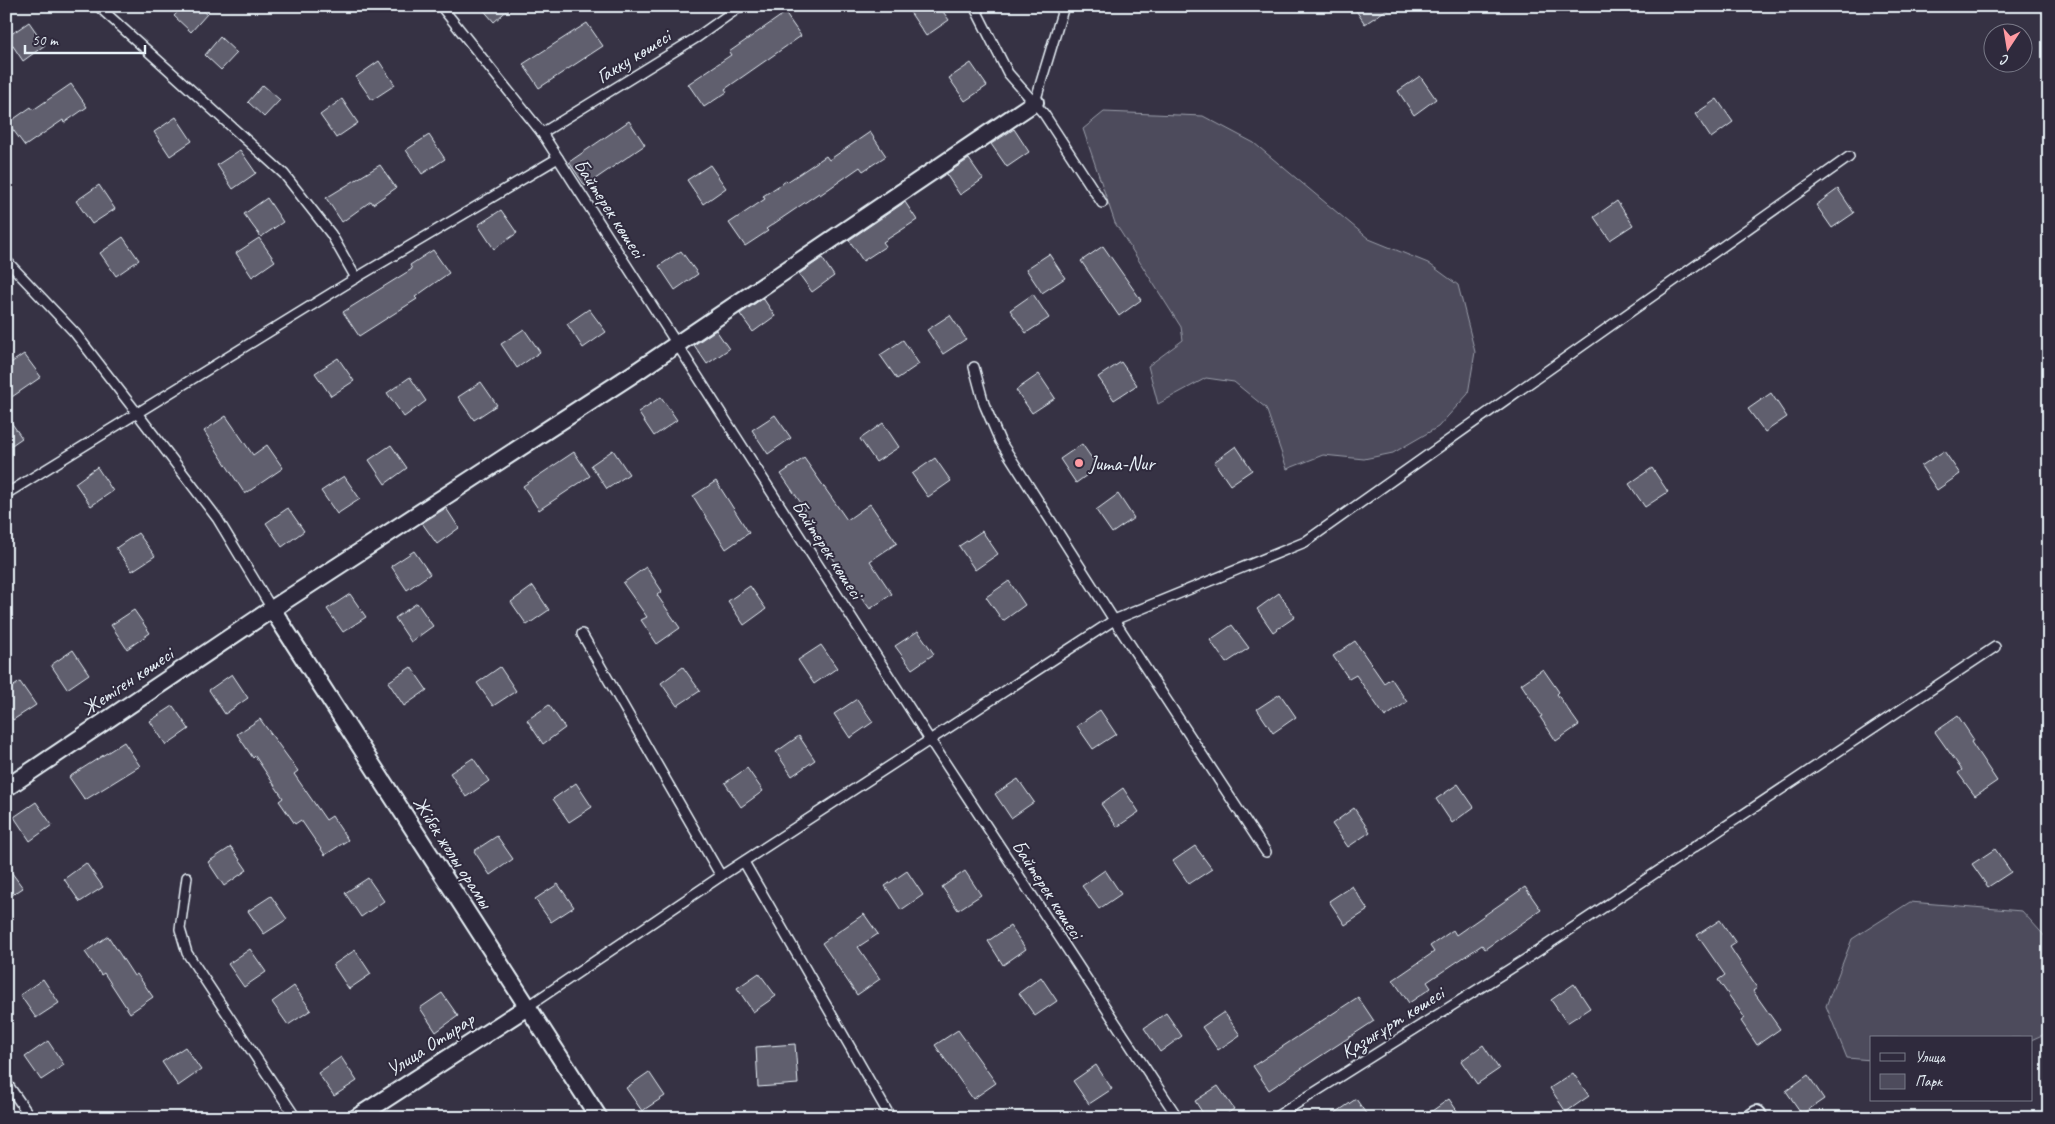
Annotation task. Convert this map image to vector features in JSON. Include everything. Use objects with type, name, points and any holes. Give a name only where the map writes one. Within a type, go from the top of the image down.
[{"type":"street","name":"Жетіген көшесі","points":[[6,788],[272,609],[676,344],[1035,102]]},
{"type":"street","name":"Жібек жолы орамы","points":[[272,609],[599,1118]]},
{"type":"street","name":"Улица Отырар","points":[[356,1118],[527,1007]]},
{"type":"lane","points":[[98,6],[284,174],[330,234],[356,278]]},
{"type":"lane","name":"Гакку көшесі","points":[[542,133],[696,38],[742,6]]},
{"type":"lane","points":[[974,6],[1008,73],[1035,102],[1102,204]]},
{"type":"lane","points":[[1035,102],[1064,6]]},
{"type":"lane","name":"Байтерек көшесі","points":[[444,8],[542,133],[930,740],[1178,1118]]},
{"type":"lane","points":[[527,1007],[721,876],[1114,620],[1305,542],[1849,157]]},
{"type":"lane","points":[[6,494],[356,278],[558,158]]},
{"type":"lane","points":[[6,260],[75,333],[137,413],[216,518],[272,609]]},
{"type":"lane","points":[[974,367],[984,404],[1000,441],[1114,620],[1266,852]]},
{"type":"lane","points":[[582,634],[721,876]]},
{"type":"lane","name":"Қазығұрт көшесі","points":[[1274,1118],[1529,957],[1995,647]]},
{"type":"lane","points":[[744,862],[888,1114]]},
{"type":"lane","points":[[187,877],[180,929],[187,953],[296,1118]]},
{"type":"lane","points":[[6,1082],[31,1118]]},
{"type":"green space","points":[[1104,112],[1203,116],[1254,143],[1369,239],[1428,263],[1458,285],[1475,352],[1468,394],[1438,427],[1393,453],[1364,459],[1323,455],[1287,469],[1266,408],[1234,382],[1206,378],[1158,404],[1148,366],[1183,340],[1181,327],[1115,223],[1083,129]]},
{"type":"green space","points":[[1910,902],[2022,911],[2049,941],[2049,1032],[2032,1040],[2032,1036],[1870,1036],[1870,1060],[1847,1058],[1826,1006],[1852,939]]},
{"type":"building","points":[[183,6],[198,6],[207,14],[191,32],[174,16]]},
{"type":"building","points":[[480,6],[512,6],[494,22]]},
{"type":"building","points":[[919,6],[939,6],[949,20],[926,36],[910,12]]},
{"type":"building","points":[[1353,6],[1392,6],[1365,24]]},
{"type":"building","points":[[785,13],[801,36],[725,89],[727,92],[704,107],[688,84],[731,55],[729,52]]},
{"type":"building","points":[[29,22],[45,45],[23,61],[7,37]]},
{"type":"building","points":[[587,23],[603,46],[539,88],[523,64]]},
{"type":"building","points":[[220,37],[237,53],[221,70],[205,55]]},
{"type":"building","points":[[379,61],[395,85],[372,100],[356,77]]},
{"type":"building","points":[[971,63],[987,86],[965,101],[949,78]]},
{"type":"building","points":[[1420,76],[1436,99],[1414,115],[1398,91]]},
{"type":"building","points":[[71,84],[87,107],[64,123],[63,120],[25,146],[8,123],[31,107],[33,110]]},
{"type":"building","points":[[263,85],[280,100],[264,117],[248,102]]},
{"type":"building","points":[[342,99],[358,123],[336,138],[320,115]]},
{"type":"building","points":[[1717,99],[1733,122],[1711,138],[1695,114]]},
{"type":"building","points":[[176,117],[192,141],[170,156],[154,132]]},
{"type":"building","points":[[629,121],[645,145],[585,186],[569,162]]},
{"type":"building","points":[[1014,129],[1029,152],[1007,167],[991,144]]},
{"type":"building","points":[[870,132],[886,156],[863,171],[860,167],[820,195],[819,193],[766,229],[768,231],[745,246],[729,223],[765,199],[763,196],[786,181],[826,156],[829,160]]},
{"type":"building","points":[[429,135],[445,159],[422,174],[406,150]]},
{"type":"building","points":[[240,150],[256,173],[233,189],[217,165]]},
{"type":"building","points":[[969,159],[983,179],[960,195],[946,174]]},
{"type":"building","points":[[380,165],[396,188],[373,204],[371,201],[342,222],[326,198]]},
{"type":"building","points":[[710,165],[726,188],[703,204],[687,180]]},
{"type":"building","points":[[99,185],[115,209],[92,224],[76,201]]},
{"type":"building","points":[[1838,189],[1854,213],[1832,228],[1816,205]]},
{"type":"building","points":[[267,198],[283,222],[261,237],[244,214]]},
{"type":"building","points":[[1617,201],[1633,225],[1610,240],[1594,217]]},
{"type":"building","points":[[905,202],[917,220],[883,242],[886,246],[863,261],[849,240]]},
{"type":"building","points":[[501,210],[517,233],[494,249],[478,225]]},
{"type":"building","points":[[123,237],[139,260],[116,276],[100,253]]},
{"type":"building","points":[[259,238],[275,261],[252,277],[236,253]]},
{"type":"building","points":[[1103,246],[1141,300],[1119,316],[1081,261]]},
{"type":"building","points":[[433,250],[449,273],[415,297],[417,299],[359,336],[343,312],[412,269],[410,265]]},
{"type":"building","points":[[681,251],[698,274],[675,290],[659,266]]},
{"type":"building","points":[[1049,254],[1065,278],[1042,293],[1026,269]]},
{"type":"building","points":[[822,258],[834,276],[812,292],[799,274]]},
{"type":"building","points":[[1033,294],[1049,318],[1026,333],[1010,310]]},
{"type":"building","points":[[763,298],[775,316],[753,332],[740,314]]},
{"type":"building","points":[[589,309],[606,332],[583,348],[567,324]]},
{"type":"building","points":[[950,315],[966,339],[943,354],[927,330]]},
{"type":"building","points":[[524,329],[540,352],[517,368],[501,344]]},
{"type":"building","points":[[716,330],[729,349],[707,364],[694,345]]},
{"type":"building","points":[[903,340],[919,364],[897,379],[880,355]]},
{"type":"building","points":[[24,354],[41,377],[6,401],[6,366]]},
{"type":"building","points":[[338,358],[354,381],[331,396],[315,373]]},
{"type":"building","points":[[1121,362],[1137,385],[1114,400],[1098,377]]},
{"type":"building","points":[[1039,374],[1055,398],[1032,413],[1016,390]]},
{"type":"building","points":[[410,377],[426,401],[404,417],[387,393]]},
{"type":"building","points":[[481,382],[497,405],[474,420],[458,397]]},
{"type":"building","points":[[1771,393],[1787,417],[1765,432],[1748,409]]},
{"type":"building","points":[[661,397],[677,420],[654,436],[638,412]]},
{"type":"building","points":[[6,415],[22,438],[6,449]]},
{"type":"building","points":[[775,415],[791,438],[768,454],[752,430]]},
{"type":"building","points":[[226,416],[253,455],[267,445],[283,468],[245,494],[204,431]]},
{"type":"building","points":[[883,423],[899,447],[876,462],[860,439]]},
{"type":"building","name":"Juma-Nur","points":[[1082,444],[1098,467],[1076,483],[1060,459]]},
{"type":"building","points":[[391,445],[407,468],[385,484],[369,460]]},
{"type":"building","points":[[1236,446],[1252,470],[1230,485],[1214,462]]},
{"type":"building","points":[[613,450],[629,474],[607,489],[591,465]]},
{"type":"building","points":[[1944,451],[1960,474],[1937,490],[1921,466]]},
{"type":"building","points":[[574,452],[590,476],[539,510],[523,486]]},
{"type":"building","points":[[804,458],[847,520],[870,504],[897,543],[870,561],[892,594],[870,609],[800,513],[805,509],[781,474]]},
{"type":"building","points":[[935,458],[951,481],[928,497],[912,474]]},
{"type":"building","points":[[97,467],[113,491],[91,506],[75,483]]},
{"type":"building","points":[[1652,468],[1668,492],[1645,507],[1629,484]]},
{"type":"building","points":[[344,476],[360,499],[337,514],[321,491]]},
{"type":"building","points":[[716,481],[749,533],[726,549],[693,496]]},
{"type":"building","points":[[1118,494],[1134,518],[1112,533],[1096,510]]},
{"type":"building","points":[[288,508],[304,531],[282,547],[266,523]]},
{"type":"building","points":[[446,508],[459,528],[437,544],[422,523]]},
{"type":"building","points":[[982,531],[998,554],[975,570],[959,546]]},
{"type":"building","points":[[138,533],[155,556],[132,571],[116,548]]},
{"type":"building","points":[[414,551],[430,574],[407,590],[391,566]]},
{"type":"building","points":[[646,567],[662,591],[657,595],[680,628],[657,644],[641,620],[647,617],[623,583]]},
{"type":"building","points":[[1009,581],[1025,605],[1003,621],[986,597]]},
{"type":"building","points":[[533,586],[549,610],[527,625],[511,602]]},
{"type":"building","points":[[750,586],[766,609],[744,625],[728,601]]},
{"type":"building","points":[[1279,593],[1295,617],[1273,632],[1257,609]]},
{"type":"building","points":[[350,594],[366,617],[343,632],[327,609]]},
{"type":"building","points":[[417,603],[433,626],[411,642],[395,618]]},
{"type":"building","points":[[134,610],[150,633],[127,649],[111,625]]},
{"type":"building","points":[[1232,625],[1249,648],[1226,663],[1210,640]]},
{"type":"building","points":[[918,631],[934,654],[912,669],[895,646]]},
{"type":"building","points":[[1355,641],[1384,683],[1391,678],[1407,702],[1385,717],[1356,675],[1349,679],[1333,656]]},
{"type":"building","points":[[821,645],[837,668],[814,684],[798,660]]},
{"type":"building","points":[[73,650],[89,674],[67,689],[51,665]]},
{"type":"building","points":[[411,667],[427,690],[404,706],[388,682]]},
{"type":"building","points":[[500,667],[516,691],[493,706],[477,683]]},
{"type":"building","points":[[683,667],[700,691],[677,706],[661,683]]},
{"type":"building","points":[[1543,669],[1559,692],[1557,694],[1579,725],[1556,741],[1521,684]]},
{"type":"building","points":[[232,674],[248,698],[225,714],[209,690]]},
{"type":"building","points":[[20,682],[36,705],[13,720],[6,710],[6,691]]},
{"type":"building","points":[[1280,694],[1296,717],[1273,733],[1257,709]]},
{"type":"building","points":[[857,699],[873,722],[850,738],[834,714]]},
{"type":"building","points":[[549,705],[565,728],[543,744],[527,720]]},
{"type":"building","points":[[173,706],[189,729],[166,745],[150,721]]},
{"type":"building","points":[[1100,710],[1116,734],[1093,749],[1077,726]]},
{"type":"building","points":[[1958,716],[1974,740],[1971,742],[1997,781],[1975,796],[1958,773],[1962,770],[1935,732]]},
{"type":"building","points":[[260,719],[298,771],[294,774],[326,820],[332,816],[348,840],[325,855],[301,820],[295,824],[279,801],[283,798],[255,756],[253,758],[237,734]]},
{"type":"building","points":[[799,736],[815,760],[792,776],[776,752]]},
{"type":"building","points":[[124,742],[140,766],[85,800],[69,777]]},
{"type":"building","points":[[473,758],[489,781],[466,797],[450,773]]},
{"type":"building","points":[[747,768],[763,791],[741,807],[725,783]]},
{"type":"building","points":[[1018,779],[1034,802],[1011,818],[995,794]]},
{"type":"building","points":[[576,783],[592,807],[569,822],[553,799]]},
{"type":"building","points":[[1458,784],[1474,807],[1452,823],[1436,799]]},
{"type":"building","points":[[1123,788],[1139,812],[1117,827],[1101,804]]},
{"type":"building","points":[[36,802],[52,825],[30,841],[14,817]]},
{"type":"building","points":[[1354,808],[1370,832],[1348,847],[1332,824]]},
{"type":"building","points":[[497,836],[513,859],[490,875],[474,851]]},
{"type":"building","points":[[1195,846],[1212,869],[1189,884],[1173,861]]},
{"type":"building","points":[[231,847],[247,870],[224,886],[208,862]]},
{"type":"building","points":[[1995,849],[2011,872],[1988,887],[1972,864]]},
{"type":"building","points":[[86,863],[103,887],[80,902],[64,879]]},
{"type":"building","points":[[6,865],[23,888],[6,899]]},
{"type":"building","points":[[1105,870],[1121,894],[1099,909],[1082,886]]},
{"type":"building","points":[[907,871],[923,895],[901,910],[885,886]]},
{"type":"building","points":[[965,871],[981,895],[958,910],[942,887]]},
{"type":"building","points":[[368,878],[384,901],[361,917],[345,893]]},
{"type":"building","points":[[558,884],[574,907],[551,922],[535,899]]},
{"type":"building","points":[[1352,886],[1368,910],[1345,925],[1329,901]]},
{"type":"building","points":[[1525,887],[1541,910],[1485,949],[1482,945],[1427,982],[1431,988],[1409,1003],[1393,980],[1434,952],[1430,946],[1453,930],[1456,935]]},
{"type":"building","points":[[271,896],[287,919],[264,934],[248,911]]},
{"type":"building","points":[[864,914],[878,934],[858,947],[880,979],[857,995],[822,943]]},
{"type":"building","points":[[1720,920],[1736,943],[1730,947],[1757,988],[1753,991],[1780,1029],[1757,1045],[1741,1021],[1745,1018],[1718,980],[1725,975],[1697,935]]},
{"type":"building","points":[[1010,926],[1026,949],[1003,965],[988,941]]},
{"type":"building","points":[[108,936],[134,976],[137,974],[153,997],[130,1013],[104,973],[101,975],[85,952]]},
{"type":"building","points":[[250,949],[266,972],[244,987],[228,964]]},
{"type":"building","points":[[355,950],[371,974],[349,989],[333,965]]},
{"type":"building","points":[[759,973],[776,996],[753,1012],[737,988]]},
{"type":"building","points":[[1041,977],[1057,1001],[1035,1016],[1019,993]]},
{"type":"building","points":[[43,979],[59,1003],[36,1018],[20,995]]},
{"type":"building","points":[[1574,984],[1590,1008],[1567,1023],[1551,1000]]},
{"type":"building","points":[[294,986],[311,1010],[288,1025],[272,1002]]},
{"type":"building","points":[[442,993],[458,1016],[436,1032],[420,1008]]},
{"type":"building","points":[[1358,997],[1374,1021],[1269,1090],[1253,1066]]},
{"type":"building","points":[[1224,1012],[1240,1035],[1218,1050],[1202,1027]]},
{"type":"building","points":[[1166,1013],[1182,1036],[1160,1052],[1144,1028]]},
{"type":"building","points":[[958,1030],[996,1083],[973,1099],[935,1045]]},
{"type":"building","points":[[48,1041],[64,1065],[41,1080],[25,1057]]},
{"type":"building","points":[[795,1044],[798,1084],[758,1087],[756,1047]]},
{"type":"building","points":[[1483,1045],[1499,1069],[1477,1084],[1461,1061]]},
{"type":"building","points":[[185,1047],[201,1070],[178,1086],[162,1062]]},
{"type":"building","points":[[341,1057],[357,1081],[334,1096],[318,1073]]},
{"type":"building","points":[[1096,1065],[1112,1089],[1089,1104],[1073,1081]]},
{"type":"building","points":[[649,1072],[665,1096],[642,1111],[626,1088]]},
{"type":"building","points":[[1573,1073],[1589,1096],[1566,1112],[1550,1088]]},
{"type":"building","points":[[1808,1075],[1824,1099],[1802,1114],[1786,1091]]},
{"type":"building","points":[[1218,1086],[1234,1109],[1221,1118],[1206,1118],[1195,1101]]},
{"type":"building","points":[[1356,1099],[1369,1118],[1328,1118]]},
{"type":"building","points":[[1449,1099],[1462,1118],[1422,1118]]},
{"type":"place","name":"Juma-Nur","points":[[1079,463]]}]
